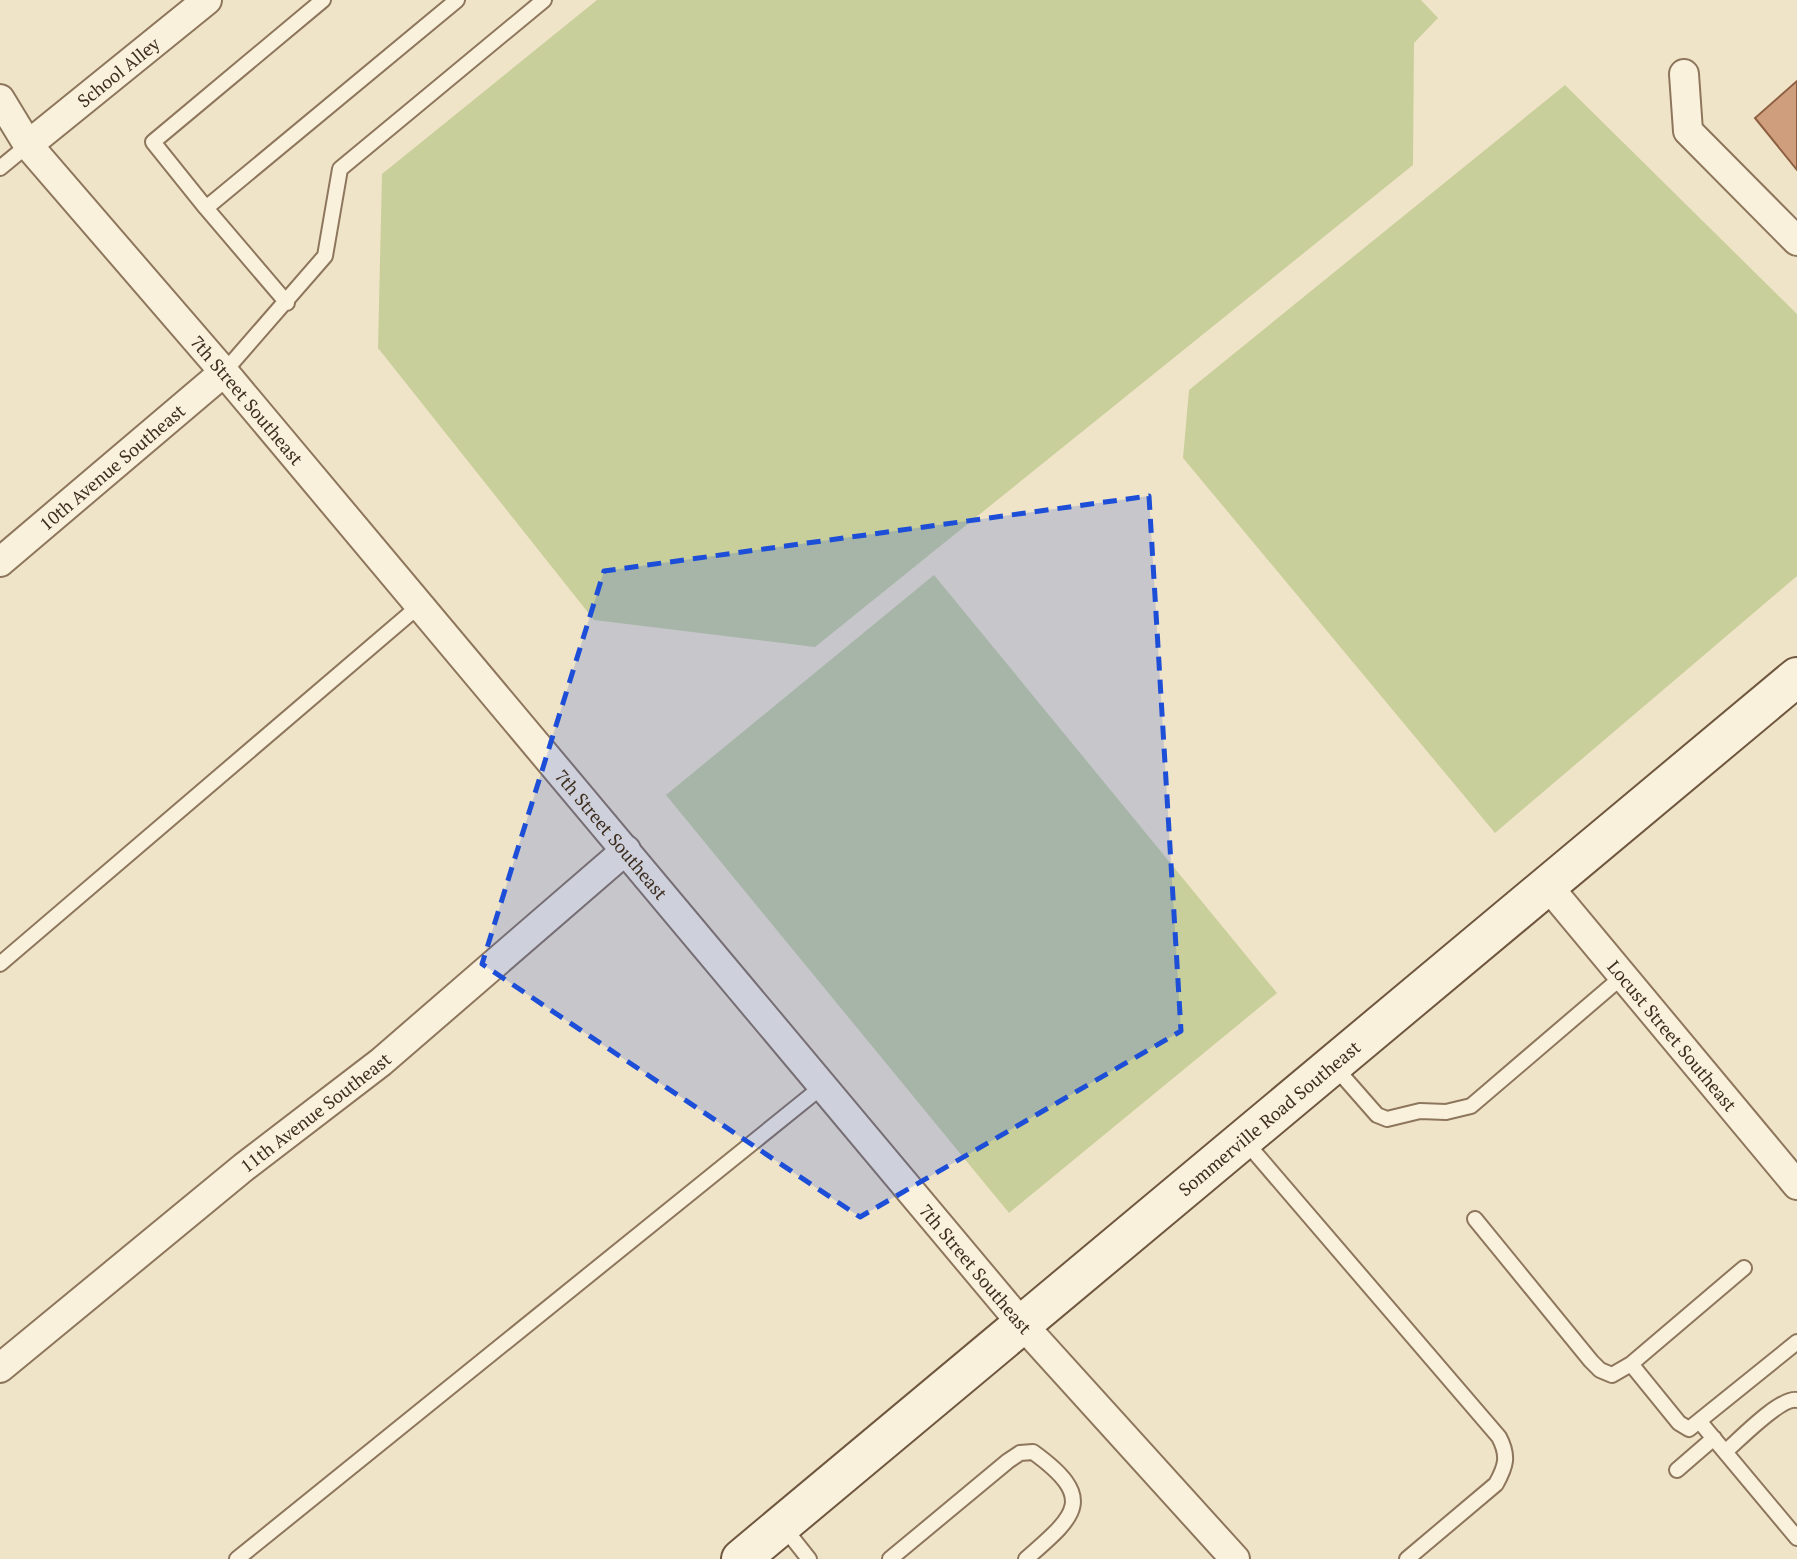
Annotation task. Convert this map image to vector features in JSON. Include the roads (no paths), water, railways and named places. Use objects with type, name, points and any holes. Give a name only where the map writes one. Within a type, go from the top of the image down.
[{"type":"street","name":"School Alley","points":[[28,145],[207,0]]},
{"type":"street","points":[[1684,74],[1688,131],[1797,241]]},
{"type":"street","name":"7th Street Southeast","points":[[0,99],[28,145],[224,372],[825,1085],[1022,1324],[1235,1559]]},
{"type":"street","name":"10th Avenue Southeast","points":[[0,562],[224,372]]},
{"type":"street","name":"Sommerville Road Southeast","points":[[741,1559],[1797,677]]},
{"type":"street","name":"11th Avenue Southeast","points":[[0,1368],[244,1167],[381,1062],[626,850]]},
{"type":"street","name":"Locust Street Southeast","points":[[1547,885],[1797,1185]]},
{"type":"lane","points":[[287,303],[153,142],[323,0]]},
{"type":"lane","points":[[206,208],[457,0]]},
{"type":"lane","points":[[224,372],[287,303],[325,256],[340,169],[544,0]]},
{"type":"lane","points":[[0,168],[28,145]]},
{"type":"lane","points":[[0,964],[420,605]]},
{"type":"lane","points":[[1333,1065],[1377,1115],[1387,1119],[1420,1111],[1459,1110],[1471,1106],[1623,976]]},
{"type":"lane","points":[[237,1559],[825,1085]]},
{"type":"lane","points":[[1243,1139],[1499,1437],[1507,1452],[1504,1469],[1496,1484],[1407,1559]]},
{"type":"lane","points":[[1475,1219],[1600,1370],[1612,1375],[1631,1364],[1744,1268]]},
{"type":"lane","points":[[1631,1364],[1679,1423],[1689,1429],[1797,1342]]},
{"type":"lane","points":[[1725,1452],[1777,1407],[1791,1399],[1797,1400]]},
{"type":"lane","points":[[1700,1422],[1797,1538]]},
{"type":"lane","points":[[1676,1470],[1713,1438]]},
{"type":"lane","points":[[891,1559],[1008,1461],[1020,1453],[1033,1452],[1059,1470],[1071,1494],[1074,1508],[1067,1523],[1026,1559]]},
{"type":"lane","points":[[782,1525],[809,1559]]}]
